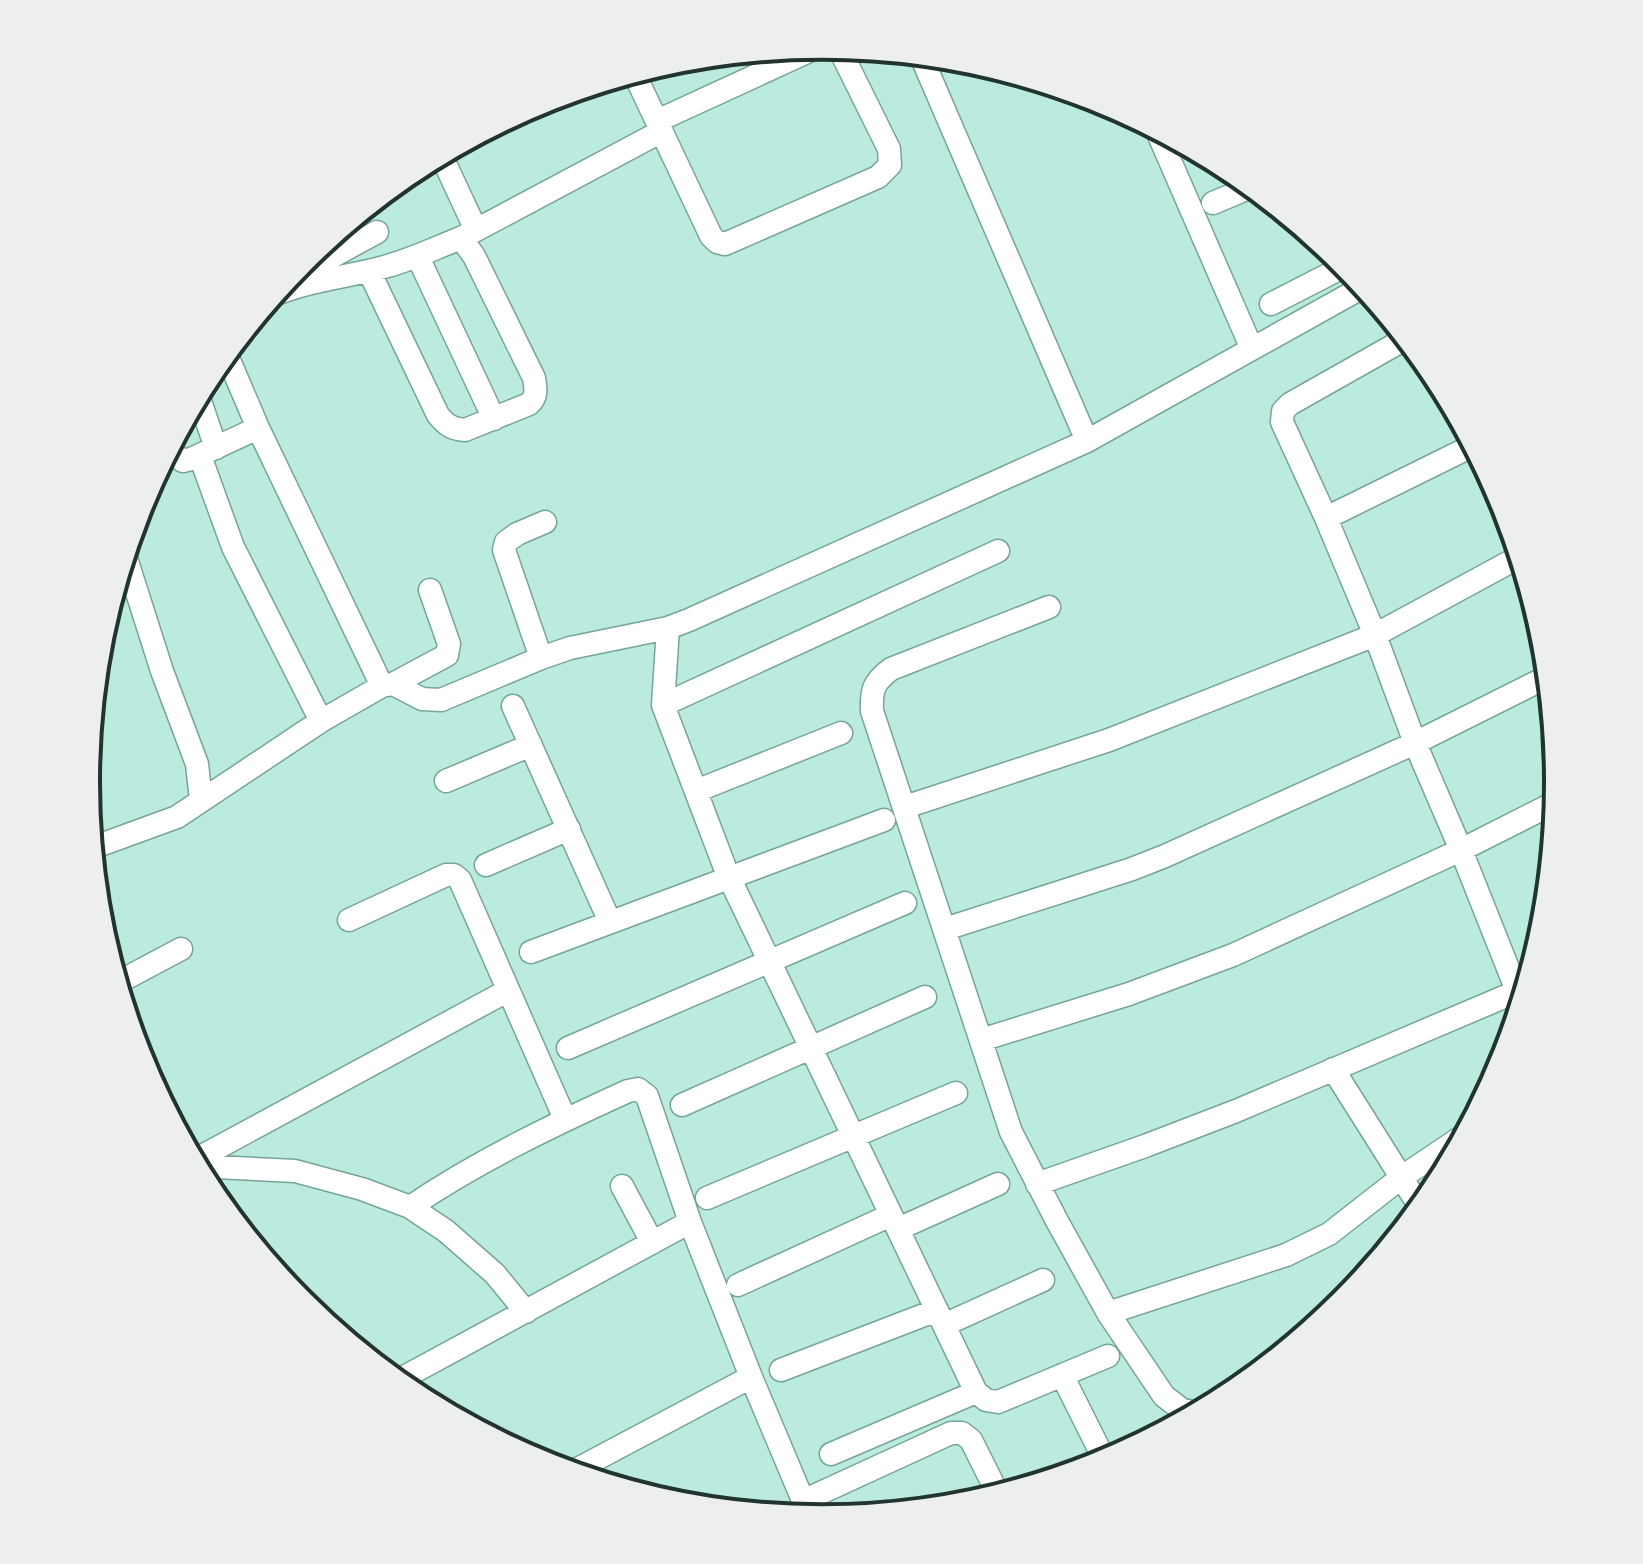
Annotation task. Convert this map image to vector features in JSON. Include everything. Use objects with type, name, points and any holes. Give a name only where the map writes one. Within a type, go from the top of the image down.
[{"type":"street","points":[[296,287],[418,257],[468,234],[660,126],[789,61]]},
{"type":"street","points":[[639,84],[711,236],[725,244],[878,177],[890,165],[889,149],[845,61]]},
{"type":"street","points":[[926,68],[1087,441]]},
{"type":"street","points":[[1164,147],[1252,349]]},
{"type":"street","points":[[369,271],[438,415],[446,425],[465,430],[533,400],[536,387],[534,378],[474,256],[445,167]]},
{"type":"street","points":[[1213,203],[1238,193]]},
{"type":"street","points":[[318,264],[377,232]]},
{"type":"street","points":[[418,257],[494,419]]},
{"type":"street","points":[[1271,304],[1333,272]]},
{"type":"street","points":[[306,284],[308,274]]},
{"type":"street","points":[[232,366],[258,428],[388,685],[422,699],[441,700],[570,648],[668,628],[1087,441],[1352,293]]},
{"type":"street","points":[[1396,344],[1290,404],[1283,411],[1282,422],[1326,518],[1375,635],[1415,743],[1516,978]]},
{"type":"street","points":[[201,413],[233,547],[321,721]]},
{"type":"street","points":[[177,457],[183,461],[258,428]]},
{"type":"street","points":[[1326,518],[1463,451]]},
{"type":"street","points":[[541,658],[504,550],[506,542],[517,534],[545,522]]},
{"type":"street","points":[[663,705],[998,551]]},
{"type":"street","points":[[905,807],[1109,740],[1375,635],[1509,562]]},
{"type":"street","points":[[131,573],[162,671],[197,764],[201,800]]},
{"type":"street","points":[[103,844],[177,817],[321,721],[442,658],[449,650],[449,644],[430,590]]},
{"type":"street","points":[[1049,607],[891,669],[879,678],[871,694],[872,711],[1011,1132],[1108,1313],[1164,1396],[1180,1408]]},
{"type":"street","points":[[668,628],[663,705],[729,878],[976,1392],[986,1400],[998,1402],[1108,1356]]},
{"type":"street","points":[[945,929],[1154,860],[1415,743],[1536,682]]},
{"type":"street","points":[[513,706],[610,922]]},
{"type":"street","points":[[696,791],[841,733]]},
{"type":"street","points":[[446,781],[531,745]]},
{"type":"street","points":[[981,1040],[1129,994],[1233,955],[1461,850],[1543,809]]},
{"type":"street","points":[[531,952],[884,820]]},
{"type":"street","points":[[486,865],[569,829]]},
{"type":"street","points":[[349,920],[446,875],[454,875],[460,880],[565,1119]]},
{"type":"street","points":[[568,1048],[905,903]]},
{"type":"street","points":[[127,978],[181,949]]},
{"type":"street","points":[[205,1157],[507,991]]},
{"type":"street","points":[[1037,1184],[1236,1111],[1512,993]]},
{"type":"street","points":[[682,1105],[925,997]]},
{"type":"street","points":[[1333,1069],[1413,1195]]},
{"type":"street","points":[[410,1207],[452,1178],[565,1119],[638,1089],[647,1096],[690,1222],[804,1503]]},
{"type":"street","points":[[707,1198],[956,1093]]},
{"type":"street","points":[[1108,1313],[1307,1246],[1329,1234],[1443,1149]]},
{"type":"street","points":[[209,1164],[295,1171],[362,1189],[410,1207],[446,1231],[495,1274],[526,1312]]},
{"type":"street","points":[[738,1285],[998,1184]]},
{"type":"street","points":[[622,1186],[652,1242]]},
{"type":"street","points":[[409,1374],[690,1222]]},
{"type":"street","points":[[781,1370],[940,1318],[1043,1280]]},
{"type":"street","points":[[1062,1375],[1099,1449]]},
{"type":"street","points":[[586,1465],[751,1377]]},
{"type":"street","points":[[831,1454],[976,1392]]},
{"type":"street","points":[[816,1504],[951,1433],[962,1433],[971,1440],[992,1483]]}]
